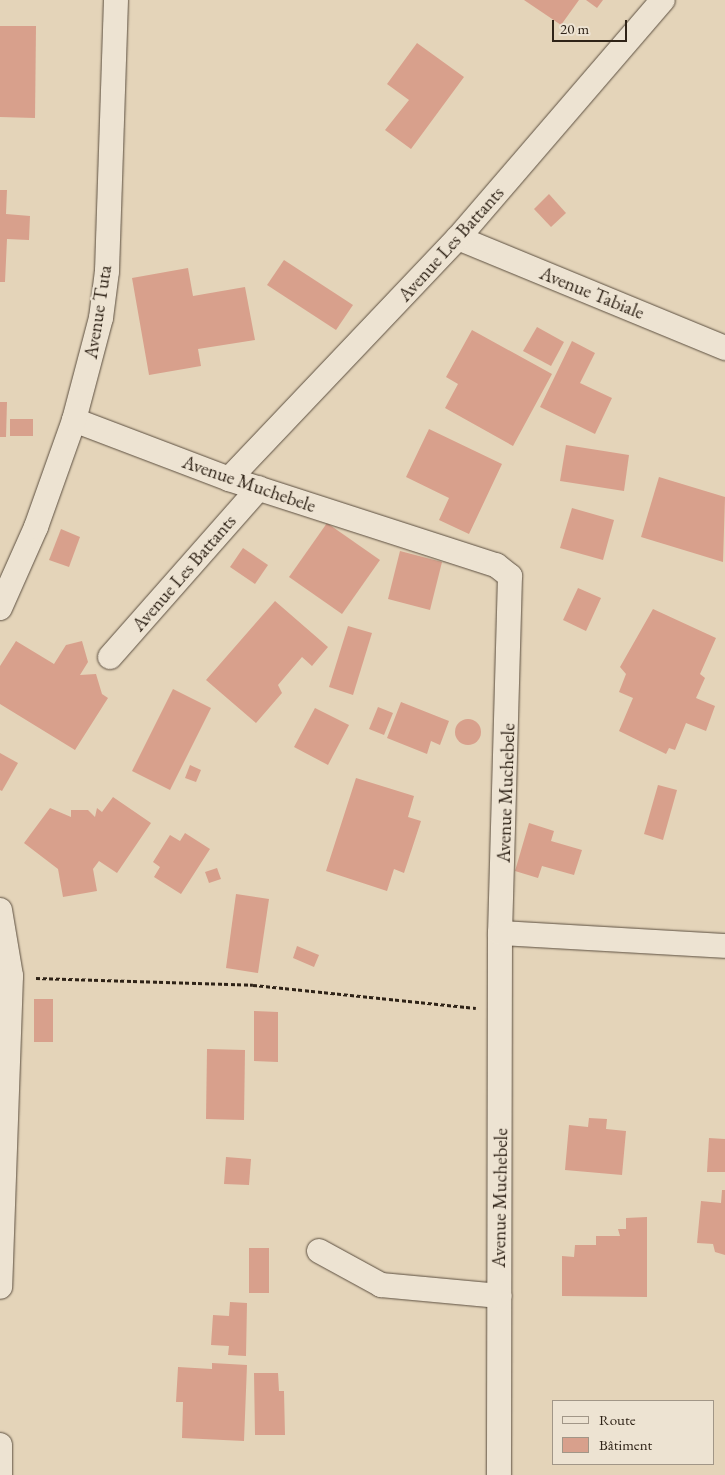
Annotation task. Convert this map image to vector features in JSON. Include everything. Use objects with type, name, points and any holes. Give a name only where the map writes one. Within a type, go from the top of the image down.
[{"type":"street","name":"Avenue Tuta","points":[[0,608],[36,527],[74,420],[101,318],[107,271],[116,0]]},
{"type":"street","name":"Avenue Les Battants","points":[[229,479],[458,238],[663,0]]},
{"type":"street","name":"Avenue Tabiale","points":[[458,238],[725,348]]},
{"type":"street","name":"Avenue Muchebele","points":[[74,420],[229,479],[496,565],[510,576],[500,933],[498,1475]]},
{"type":"street","name":"Avenue Les Battants","points":[[110,657],[259,488]]},
{"type":"street","points":[[0,910],[11,976],[0,1286]]},
{"type":"street","points":[[500,933],[725,946]]},
{"type":"street","points":[[319,1251],[381,1285],[499,1296]]},
{"type":"street","points":[[0,1445],[0,1475]]},
{"type":"path","points":[[11,976],[252,985],[501,1010]]},
{"type":"building","points":[[524,0],[579,0],[561,25]]},
{"type":"building","points":[[586,0],[603,0],[597,8]]},
{"type":"building","points":[[0,26],[36,26],[35,118],[0,117]]},
{"type":"building","points":[[417,43],[464,77],[411,149],[385,130],[409,100],[387,84]]},
{"type":"building","points":[[0,190],[7,190],[6,214],[30,216],[29,240],[7,239],[5,282],[0,282]]},
{"type":"building","points":[[549,194],[566,213],[551,227],[534,209]]},
{"type":"building","points":[[284,260],[353,305],[336,330],[267,285]]},
{"type":"building","points":[[188,268],[193,296],[245,287],[255,340],[198,349],[201,366],[149,375],[132,278]]},
{"type":"building","points":[[537,327],[564,342],[551,366],[523,351]]},
{"type":"building","points":[[472,330],[552,374],[513,446],[445,408],[458,384],[446,377]]},
{"type":"building","points":[[572,341],[595,353],[580,383],[612,398],[595,434],[540,407]]},
{"type":"building","points":[[0,402],[7,402],[6,437],[0,437]]},
{"type":"building","points":[[10,419],[33,419],[33,436],[10,436]]},
{"type":"building","points":[[429,429],[502,464],[469,534],[439,520],[449,498],[406,477]]},
{"type":"building","points":[[566,445],[629,455],[624,491],[560,481]]},
{"type":"building","points":[[659,477],[725,497],[723,562],[641,537]]},
{"type":"building","points":[[572,508],[614,520],[603,560],[560,548]]},
{"type":"building","points":[[327,523],[380,560],[342,614],[289,577]]},
{"type":"building","points":[[61,529],[80,537],[69,567],[49,560]]},
{"type":"building","points":[[243,548],[268,565],[255,584],[230,567]]},
{"type":"building","points":[[400,551],[442,562],[430,610],[388,599]]},
{"type":"building","points":[[578,588],[601,598],[586,631],[563,620]]},
{"type":"building","points":[[275,601],[328,647],[312,666],[302,657],[278,685],[282,693],[256,723],[206,680]]},
{"type":"building","points":[[653,609],[716,638],[700,674],[705,678],[696,698],[715,706],[706,731],[686,723],[675,750],[669,748],[666,754],[619,731],[633,698],[619,692],[626,674],[620,667]]},
{"type":"building","points":[[348,626],[372,633],[353,695],[329,687]]},
{"type":"building","points":[[16,641],[54,664],[66,645],[82,641],[88,662],[80,675],[96,674],[102,694],[108,698],[75,750],[0,704],[0,666]]},
{"type":"building","points":[[173,689],[211,708],[170,790],[132,771]]},
{"type":"building","points":[[401,702],[449,721],[440,745],[431,741],[427,754],[387,738]]},
{"type":"building","points":[[378,707],[393,713],[384,735],[369,729]]},
{"type":"building","points":[[315,708],[349,725],[328,765],[294,747]]},
{"type":"building","points":[[468,719],[477,723],[481,732],[477,741],[468,745],[459,741],[455,732],[459,723]]},
{"type":"building","points":[[0,753],[18,763],[2,791],[0,790]]},
{"type":"building","points":[[190,765],[201,770],[196,782],[185,778]]},
{"type":"building","points":[[356,778],[414,796],[408,817],[421,821],[404,873],[394,869],[387,891],[326,871]]},
{"type":"building","points":[[658,785],[677,790],[663,840],[644,834]]},
{"type":"building","points":[[113,797],[151,823],[117,873],[99,861],[93,869],[97,891],[63,897],[58,869],[24,843],[50,808],[71,817],[71,810],[88,810],[95,817],[97,808],[102,812]]},
{"type":"building","points":[[529,823],[554,831],[551,841],[582,850],[574,875],[542,866],[538,878],[515,871]]},
{"type":"building","points":[[185,833],[210,849],[181,894],[154,877],[160,867],[153,862],[170,835],[180,841]]},
{"type":"building","points":[[217,868],[221,879],[209,883],[205,872]]},
{"type":"building","points":[[236,894],[269,899],[258,973],[226,968]]},
{"type":"building","points":[[297,946],[319,955],[314,967],[293,958]]},
{"type":"building","points":[[34,999],[53,999],[53,1042],[34,1042]]},
{"type":"building","points":[[254,1011],[278,1012],[278,1062],[254,1061]]},
{"type":"building","points":[[207,1049],[245,1050],[244,1120],[206,1119]]},
{"type":"building","points":[[589,1118],[607,1119],[606,1129],[626,1131],[622,1175],[565,1170],[569,1125],[588,1127]]},
{"type":"building","points":[[709,1138],[725,1139],[725,1172],[707,1172]]},
{"type":"building","points":[[226,1157],[251,1159],[249,1185],[224,1184]]},
{"type":"building","points":[[722,1190],[725,1190],[725,1255],[715,1252],[713,1244],[697,1243],[701,1201],[721,1203]]},
{"type":"building","points":[[647,1217],[647,1297],[562,1296],[562,1256],[574,1257],[575,1245],[596,1245],[596,1236],[620,1236],[618,1229],[626,1229],[626,1218]]},
{"type":"building","points":[[249,1248],[269,1248],[269,1293],[249,1293]]},
{"type":"building","points":[[230,1302],[247,1303],[246,1356],[228,1355],[229,1346],[211,1345],[213,1315],[229,1316]]},
{"type":"building","points":[[212,1363],[247,1365],[244,1441],[182,1438],[183,1402],[176,1402],[178,1367],[212,1369]]},
{"type":"building","points":[[254,1373],[278,1373],[279,1391],[284,1391],[285,1435],[255,1435]]}]
